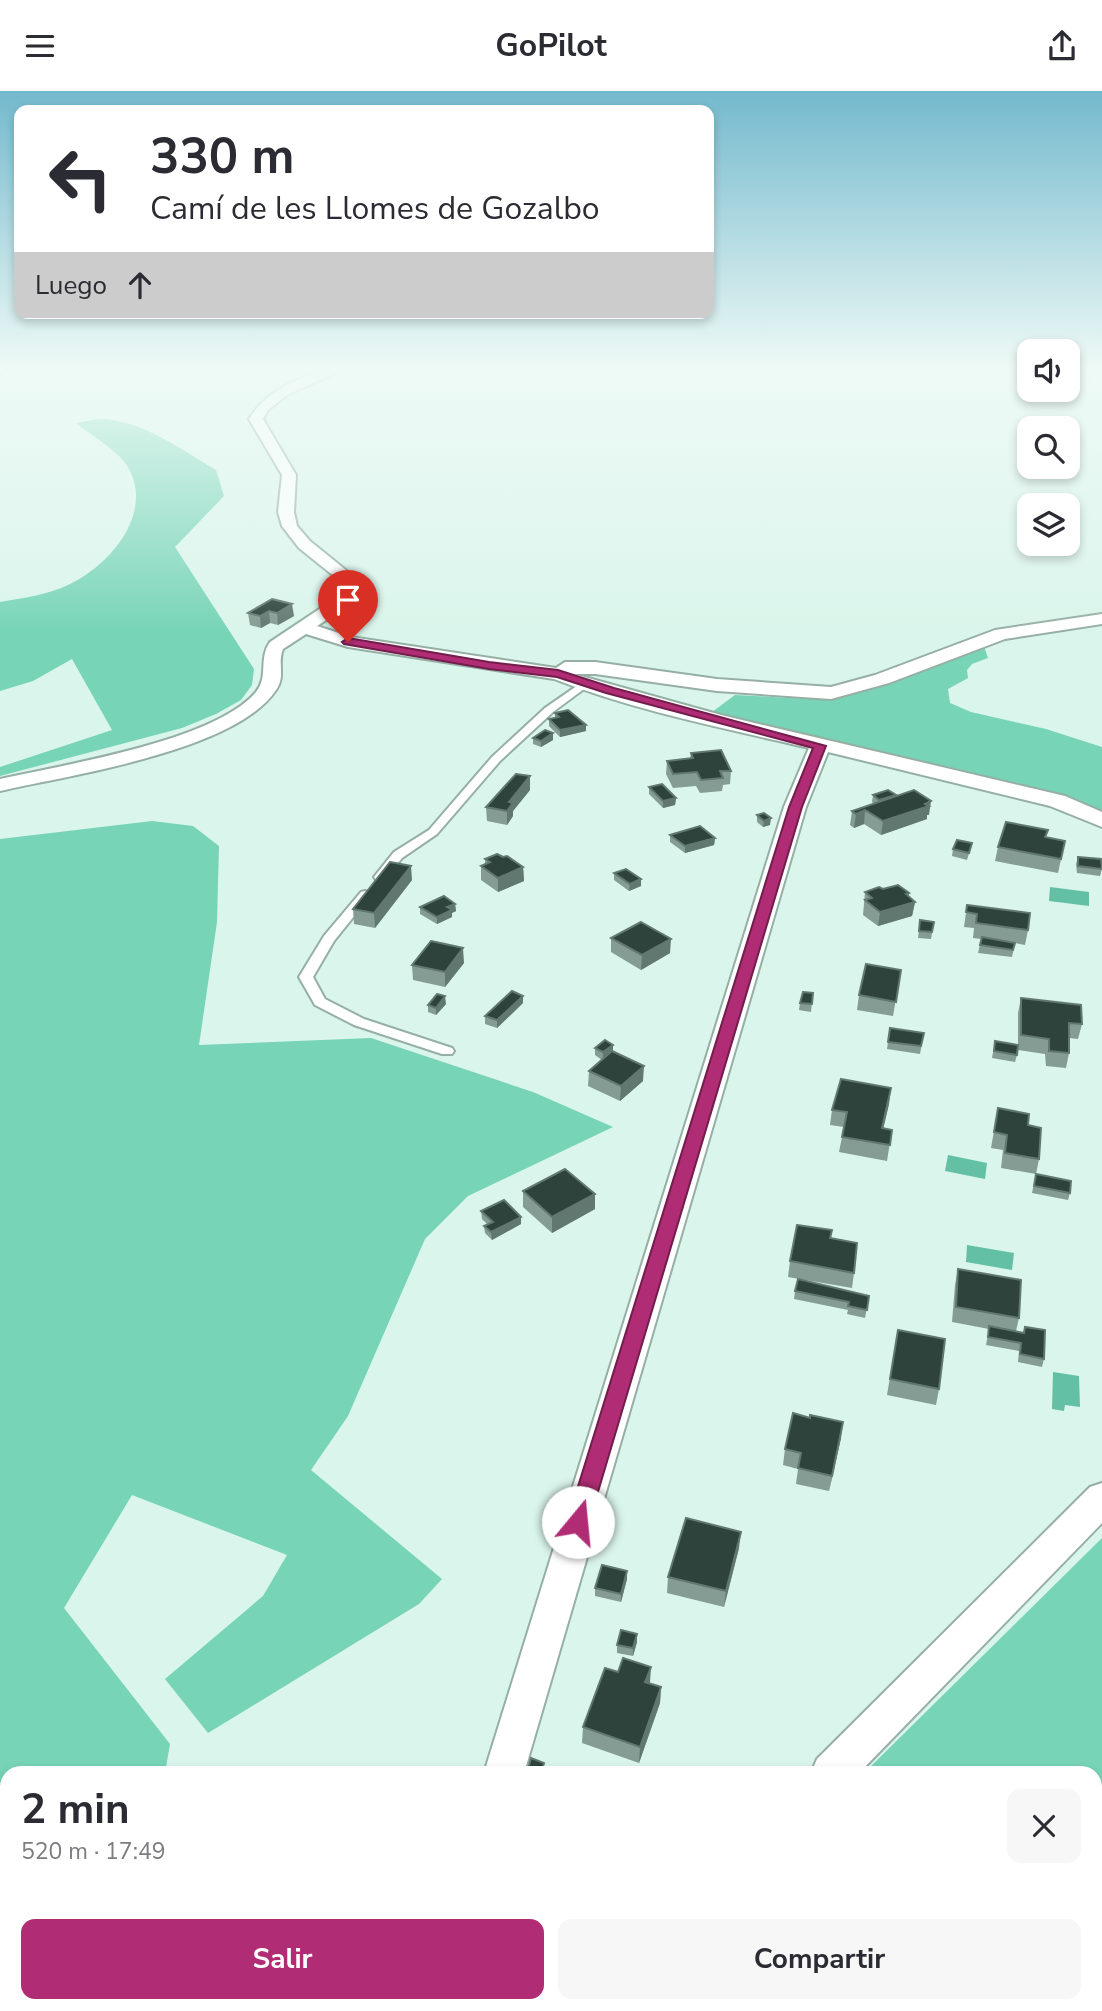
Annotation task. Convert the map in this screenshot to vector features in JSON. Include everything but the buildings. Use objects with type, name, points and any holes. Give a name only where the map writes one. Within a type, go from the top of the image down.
[{"type":"street","points":[[0,785],[179,740],[212,729],[239,715],[257,702],[268,689],[273,677],[270,658],[276,646],[350,599],[356,589],[341,572],[290,530],[285,514],[290,493],[289,476],[276,456]]},
{"type":"street","points":[[304,628],[348,642],[489,665],[546,671],[583,667],[718,685],[831,693],[894,675],[1000,634],[1102,619]]},
{"type":"street","points":[[546,671],[584,684],[820,746],[1057,801],[1102,820]]},
{"type":"street","points":[[506,1766],[795,807],[820,746]]},
{"type":"street","points":[[838,1766],[1088,1515],[1102,1497]]},
{"type":"lane","points":[[447,1051],[359,1022],[320,1003],[306,977],[329,939],[398,855],[433,832],[496,759],[549,710],[584,684]]},
{"type":"shaded area","points":[[118,456],[192,456],[216,470],[224,496],[175,547],[254,669],[252,685],[241,700],[182,728],[0,776],[0,767],[112,730],[72,659],[33,681],[0,691],[0,602],[35,596],[68,585],[99,565],[113,551],[132,518],[136,500],[134,482]]},
{"type":"shaded area","points":[[984,646],[988,658],[972,664],[967,670],[968,678],[948,689],[950,703],[971,712],[1046,729],[1102,747],[1102,812],[1039,790],[712,712],[735,695],[831,700],[927,669]]},
{"type":"shaded area","points":[[152,821],[193,826],[219,846],[217,922],[199,1045],[371,1038],[533,1092],[613,1127],[468,1196],[425,1239],[348,1416],[311,1470],[442,1579],[419,1604],[208,1733],[165,1679],[263,1596],[287,1555],[132,1495],[64,1608],[170,1744],[166,1766],[0,1766],[0,839]]},
{"type":"shaded area","points":[[1050,887],[1089,892],[1089,906],[1049,901]]},
{"type":"shaded area","points":[[948,1155],[987,1163],[985,1179],[945,1171]]},
{"type":"shaded area","points":[[967,1245],[1014,1253],[1012,1270],[966,1262]]},
{"type":"shaded area","points":[[1053,1372],[1079,1376],[1080,1407],[1065,1405],[1064,1411],[1052,1409]]},
{"type":"shaded area","points":[[1102,1538],[1102,1766],[871,1766]]},
{"type":"route","points":[[348,642],[489,665],[546,671],[584,684],[820,746],[795,807],[578,1522]]}]
